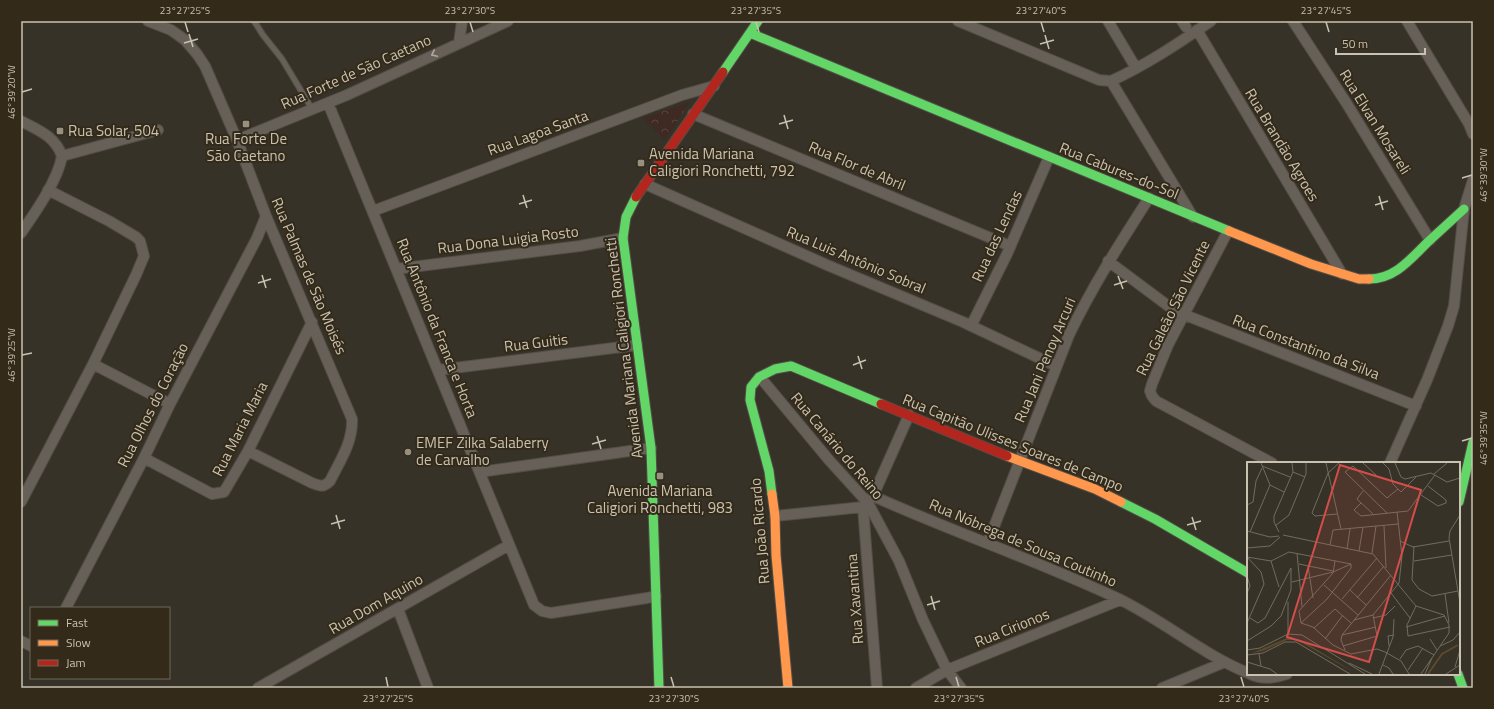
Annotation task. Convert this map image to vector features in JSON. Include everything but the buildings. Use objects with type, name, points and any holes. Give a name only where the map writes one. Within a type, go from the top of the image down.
[{"type":"street","name":"Rua Palmas de São Moisés","points":[[148,21],[171,30],[185,40],[197,54],[211,79],[237,140],[266,216],[352,419],[353,430],[349,444],[330,481],[322,487],[248,451]]},
{"type":"street","points":[[459,43],[462,21]]},
{"type":"street","name":"Rua Forte de São Caetano","points":[[237,140],[369,86],[508,21]]},
{"type":"street","name":"Avenida Mariana Caligiori Ronchetti","points":[[659,688],[651,448],[623,238],[626,217],[645,184],[758,21]]},
{"type":"street","points":[[958,21],[1099,80],[1111,81],[1136,68],[1211,21]]},
{"type":"street","points":[[1108,21],[1136,68]]},
{"type":"street","name":"Rua Elvan Mosareli","points":[[1293,21],[1347,104],[1430,240]]},
{"type":"street","points":[[1407,21],[1469,124],[1473,134]]},
{"type":"street","name":"Rua Brandão Agroes","points":[[1197,30],[1342,274]]},
{"type":"street","name":"Rua Cabures-do-Sol","points":[[750,33],[1193,217],[1311,264],[1359,279],[1376,279],[1388,276],[1403,267],[1464,209]]},
{"type":"street","points":[[1111,81],[1193,217]]},
{"type":"street","name":"Rua Lagoa Santa","points":[[373,211],[682,95],[714,86]]},
{"type":"street","name":"Rua Antônio da Franca e Horta","points":[[328,103],[534,605],[542,611],[551,613],[656,596]]},
{"type":"street","name":"Rua Flor de Abril","points":[[693,114],[1010,246]]},
{"type":"street","points":[[21,121],[50,137],[56,144],[62,156],[58,169],[48,190],[21,233]]},
{"type":"street","points":[[62,156],[158,130]]},
{"type":"street","name":"Rua das Lendas","points":[[971,326],[1010,246],[1049,157]]},
{"type":"street","points":[[1390,462],[1416,406],[1443,339],[1454,306],[1464,209],[1473,180]]},
{"type":"street","name":"Rua Luis Antônio Sobral","points":[[645,184],[812,259],[971,326],[1056,366]]},
{"type":"street","points":[[21,502],[93,364],[144,256],[140,241],[136,237],[109,221],[48,190]]},
{"type":"street","name":"Rua Jani Penoy Arcuri","points":[[988,542],[1056,366],[1082,308],[1108,261],[1150,198]]},
{"type":"street","name":"Rua Olhos do Coração","points":[[67,607],[257,238],[266,216]]},
{"type":"street","name":"Rua Galeão São Vicente","points":[[1228,231],[1168,345],[1150,392],[1156,401],[1270,462]]},
{"type":"street","name":"Rua Dona Luigia Rosto","points":[[396,269],[580,246],[623,238]]},
{"type":"street","name":"Rua Constantino da Silva","points":[[1108,261],[1175,311],[1416,406]]},
{"type":"street","name":"Rua Maria Maria","points":[[144,458],[212,494],[224,492],[248,451],[312,322]]},
{"type":"street","name":"Rua Guitis","points":[[438,370],[637,344]]},
{"type":"street","points":[[93,364],[170,404]]},
{"type":"street","name":"Rua Capitão Ulisses Soares de Campo","points":[[760,377],[779,368],[791,366],[1019,461],[1095,489],[1155,519],[1247,572]]},
{"type":"street","name":"Rua Canário do Reino","points":[[760,377],[829,460],[868,502],[899,561],[923,620],[947,670],[961,688]]},
{"type":"street","name":"Rua João Ricardo","points":[[760,377],[752,385],[750,400],[769,470],[775,516],[776,555],[788,688]]},
{"type":"street","name":"Rua Xavantina","points":[[877,688],[868,502],[909,415]]},
{"type":"street","points":[[1460,498],[1473,442]]},
{"type":"street","points":[[480,472],[651,448]]},
{"type":"street","name":"Rua Nóbrega de Sousa Coutinho","points":[[775,516],[868,502],[954,530],[988,542],[1120,600],[1151,616],[1224,662],[1247,673]]},
{"type":"street","name":"Rua Dom Aquino","points":[[258,688],[509,545]]},
{"type":"street","name":"Rua Cirionos","points":[[916,688],[947,670],[1120,600]]},
{"type":"street","points":[[398,609],[428,688]]},
{"type":"street","points":[[21,641],[30,646]]},
{"type":"street","points":[[1162,688],[1224,662]]},
{"type":"street","name":"Rua Nóbrega de Sousa Coutinho","points":[[1252,675],[1263,678],[1276,678],[1285,675]]},
{"type":"street","points":[[1458,675],[1463,688]]},
{"type":"lane","points":[[254,21],[263,36],[282,59],[312,109]]},
{"type":"green space","points":[[690,102],[665,140],[643,118]]},
{"type":"traffic: fast","points":[[723,72],[758,21]]},
{"type":"traffic: fast","points":[[750,33],[1229,231]]},
{"type":"traffic: fast","points":[[636,197],[626,217],[623,238],[651,448],[659,688]]},
{"type":"traffic: fast","points":[[1369,279],[1387,275],[1402,266],[1464,209]]},
{"type":"traffic: fast","points":[[772,494],[769,471],[750,400],[751,387],[759,377],[775,369],[791,366],[881,404]]},
{"type":"traffic: fast","points":[[1460,498],[1473,442]]},
{"type":"traffic: fast","points":[[1121,502],[1155,519],[1247,572]]},
{"type":"traffic: fast","points":[[1458,675],[1463,688]]},
{"type":"traffic: slow","points":[[1229,231],[1311,264],[1359,279],[1369,279]]},
{"type":"traffic: slow","points":[[1007,456],[1095,489],[1121,502]]},
{"type":"traffic: slow","points":[[772,494],[788,688]]},
{"type":"traffic: jam","points":[[636,197],[723,72]]},
{"type":"traffic: jam","points":[[881,404],[1007,456]]},
{"type":"place","name":"Rua Forte De São Caetano","points":[[246,124]]},
{"type":"place","name":"Rua Solar, 504","points":[[60,131]]},
{"type":"place","name":"Avenida Mariana Caligiori Ronchetti, 792","points":[[641,163]]},
{"type":"place","name":"EMEF Zilka Salaberry de Carvalho","points":[[408,452]]},
{"type":"place","name":"Avenida Mariana Caligiori Ronchetti, 983","points":[[660,476]]}]
